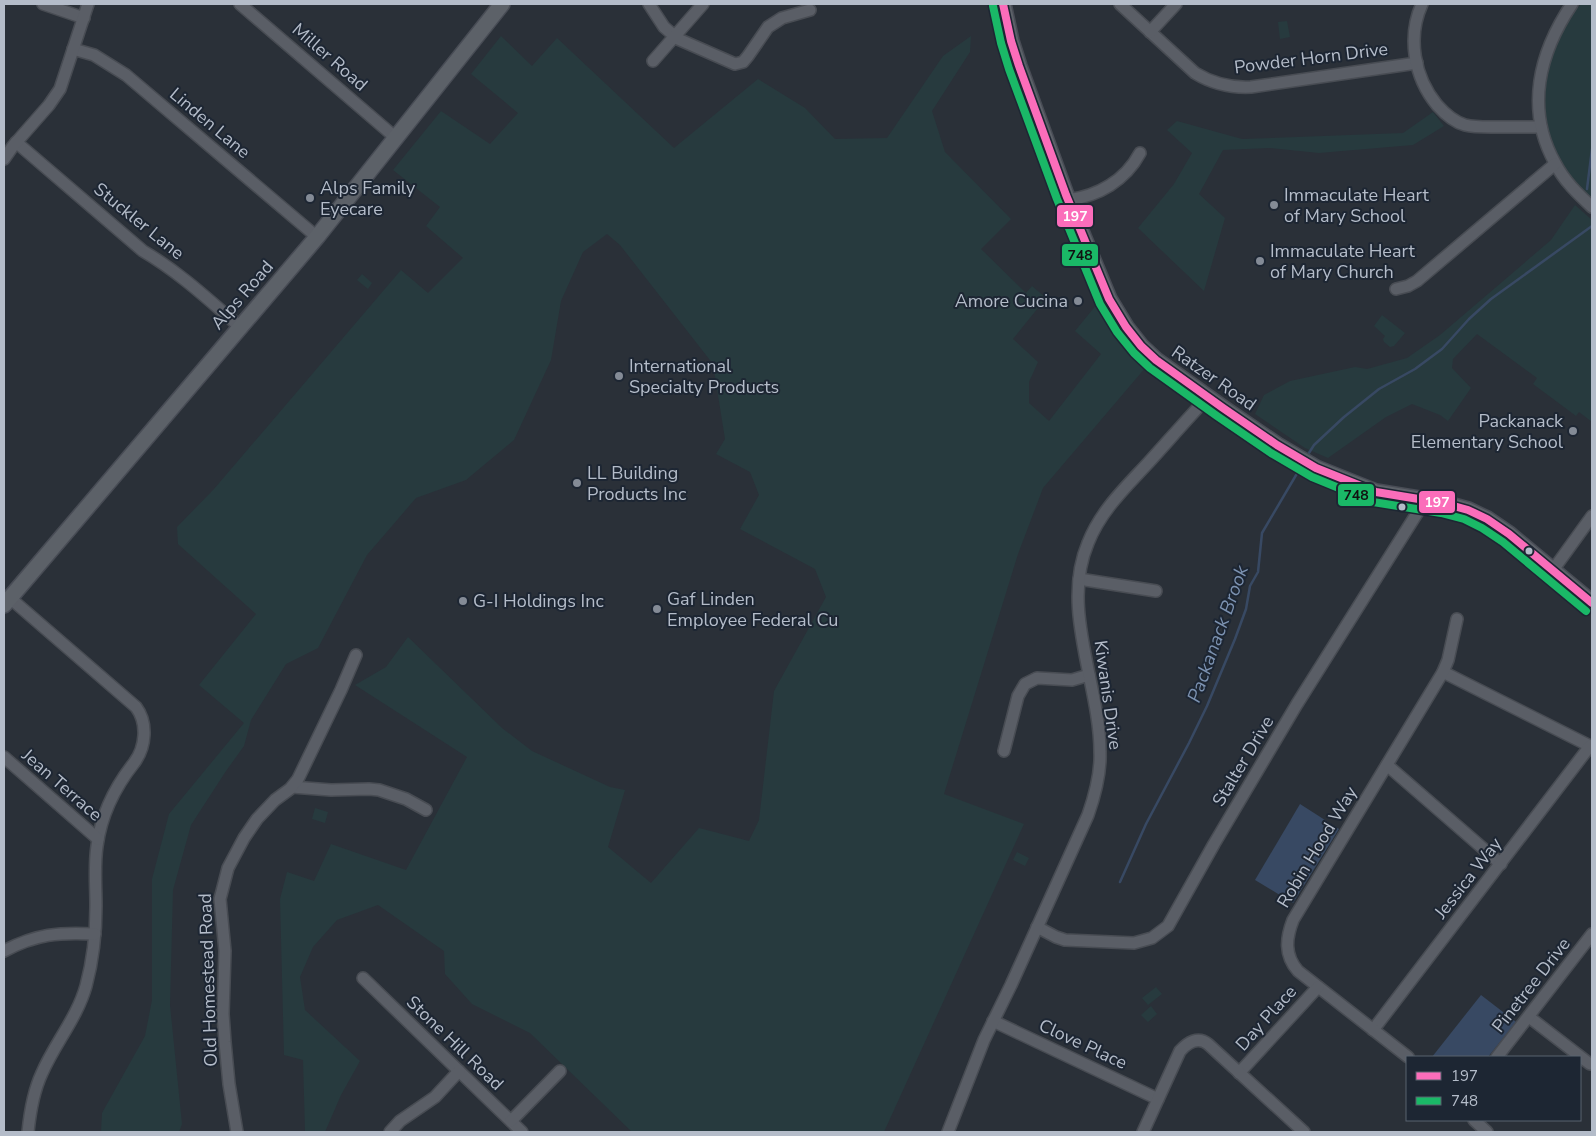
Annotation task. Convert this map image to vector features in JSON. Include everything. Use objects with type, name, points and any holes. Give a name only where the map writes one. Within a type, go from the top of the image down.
[{"type":"main road","name":"Alps Road","points":[[7,601],[317,237],[502,4]]},
{"type":"main road","name":"Ratzer Road","points":[[1003,4],[1019,66],[1039,126],[1068,200],[1109,299],[1126,327],[1141,346],[1156,360],[1208,397],[1277,445],[1306,462],[1334,476],[1376,492],[1426,500],[1468,510],[1490,521],[1510,534],[1592,603]]},
{"type":"street","points":[[43,4],[84,18]]},
{"type":"street","points":[[4,159],[60,89],[88,4]]},
{"type":"street","name":"Miller Road","points":[[240,4],[396,138]]},
{"type":"street","points":[[649,4],[664,27],[678,39],[734,64],[743,62],[768,27],[782,18],[810,10]]},
{"type":"street","points":[[653,61],[703,4]]},
{"type":"street","name":"Powder Horn Drive","points":[[1120,4],[1195,73],[1217,84],[1238,88],[1252,87],[1417,63]]},
{"type":"street","points":[[1150,32],[1176,4]]},
{"type":"street","points":[[1422,4],[1416,21],[1414,36],[1417,63],[1425,86],[1441,109],[1458,122],[1471,126],[1541,127]]},
{"type":"street","points":[[1572,4],[1553,34],[1543,64],[1538,96],[1541,127],[1555,164],[1570,185],[1592,207]]},
{"type":"street","name":"Linden Lane","points":[[73,49],[94,55],[126,75],[317,237]]},
{"type":"street","name":"Stuckler Lane","points":[[16,142],[143,251],[196,289],[240,327]]},
{"type":"street","points":[[1068,200],[1091,196],[1112,184],[1130,167],[1140,153]]},
{"type":"street","points":[[1396,289],[1417,281],[1555,164]]},
{"type":"street","name":"Kiwanis Drive","points":[[948,1132],[984,1040],[1088,815],[1098,780],[1099,734],[1078,607],[1079,579],[1082,559],[1087,544],[1112,502],[1208,397]]},
{"type":"street","name":"Stalter Drive","points":[[1037,927],[1050,935],[1062,939],[1134,944],[1152,938],[1168,926],[1297,704],[1426,500]]},
{"type":"street","points":[[1553,570],[1592,516]]},
{"type":"street","points":[[1079,579],[1156,591]]},
{"type":"street","points":[[7,601],[130,701],[142,717],[144,726],[142,746],[137,759],[118,785],[104,817],[98,839],[95,871],[95,934],[90,969],[81,1002],[42,1073],[31,1103],[28,1132]]},
{"type":"street","name":"Robin Hood Way","points":[[1407,1056],[1292,965],[1287,948],[1289,930],[1293,920],[1443,672],[1448,660],[1457,619]]},
{"type":"street","name":"Old Homestead Road","points":[[237,1132],[225,1042],[225,951],[220,899],[228,868],[244,838],[257,819],[275,800],[292,787],[298,779],[356,655]]},
{"type":"street","points":[[1443,672],[1591,747]]},
{"type":"street","points":[[1004,751],[1018,696],[1025,684],[1038,678],[1072,680],[1089,675]]},
{"type":"street","name":"Jessica Way","points":[[1373,1030],[1591,747]]},
{"type":"street","name":"Jean Terrace","points":[[6,764],[98,839]]},
{"type":"street","points":[[1387,765],[1501,864]]},
{"type":"street","points":[[292,787],[331,790],[369,788],[406,799],[426,810]]},
{"type":"street","points":[[4,951],[30,939],[50,934],[95,934]]},
{"type":"street","name":"Pinetree Drive","points":[[1498,1056],[1592,934]]},
{"type":"street","name":"Stone Hill Road","points":[[363,978],[522,1132]]},
{"type":"street","name":"Day Place","points":[[1239,1073],[1318,987]]},
{"type":"street","points":[[1529,1017],[1580,1056]]},
{"type":"street","name":"Clove Place","points":[[993,1021],[1158,1099]]},
{"type":"street","points":[[1143,1132],[1180,1051],[1184,1046],[1195,1040],[1201,1040],[1208,1044],[1304,1132]]},
{"type":"street","points":[[1581,1057],[1590,1064]]},
{"type":"street","points":[[390,1132],[400,1121],[435,1096],[459,1071]]},
{"type":"street","points":[[511,1121],[560,1071]]},
{"type":"street","points":[[1475,1121],[1486,1132]]},
{"type":"green space","points":[[1581,4],[1592,4],[1592,208],[1570,185],[1573,179],[1562,163],[1554,146],[1548,129],[1546,110],[1545,91],[1553,54],[1564,28]]},
{"type":"green space","points":[[1287,21],[1290,37],[1280,39],[1278,22]]},
{"type":"green space","points":[[501,36],[532,66],[557,38],[674,148],[758,79],[805,108],[835,139],[887,138],[943,56],[971,36],[970,52],[932,111],[945,152],[1011,219],[981,249],[1026,293],[1032,286],[1046,298],[1013,339],[1038,362],[1029,382],[1029,403],[1049,421],[1101,354],[1075,331],[1097,304],[1124,346],[1146,367],[1043,488],[1018,554],[944,794],[1024,824],[884,1132],[632,1132],[530,1033],[472,1004],[445,974],[444,951],[378,905],[337,920],[313,947],[300,977],[305,1010],[360,1061],[341,1095],[325,1132],[305,1131],[303,1060],[284,1055],[280,899],[287,872],[314,881],[331,844],[406,870],[467,757],[355,685],[386,667],[408,637],[502,728],[532,751],[610,787],[625,790],[608,847],[651,883],[699,828],[749,841],[759,820],[774,691],[826,597],[815,569],[740,529],[759,495],[750,472],[716,454],[725,439],[713,364],[620,245],[607,234],[583,252],[561,301],[551,360],[514,440],[466,480],[416,498],[367,555],[318,648],[286,664],[251,720],[244,746],[191,825],[173,890],[170,1005],[182,1124],[179,1132],[101,1132],[102,1113],[145,1036],[152,1000],[152,879],[169,814],[244,723],[199,685],[256,614],[178,544],[177,527],[214,489],[401,270],[428,293],[463,258],[426,226],[440,207],[393,170],[441,111],[490,144],[518,113],[471,74]]},
{"type":"green space","points":[[1433,112],[1444,126],[1413,145],[1319,153],[1269,148],[1223,150],[1199,194],[1225,218],[1204,291],[1138,228],[1174,184],[1192,153],[1167,130],[1177,121],[1242,139],[1403,133]]},
{"type":"green space","points":[[1575,205],[1592,220],[1592,422],[1579,412],[1576,416],[1533,384],[1537,378],[1477,334],[1453,359],[1452,368],[1471,388],[1448,421],[1440,415],[1412,404],[1386,417],[1328,458],[1305,448],[1255,414],[1264,395],[1290,381],[1355,367],[1367,369],[1407,358],[1440,335],[1551,240]]},
{"type":"green space","points":[[362,274],[372,283],[368,289],[357,280]]},
{"type":"green space","points":[[1382,315],[1405,333],[1394,346],[1390,347],[1384,342],[1385,336],[1374,326]]},
{"type":"green space","points":[[315,808],[328,812],[325,823],[312,819]]},
{"type":"green space","points":[[1017,852],[1029,858],[1025,866],[1013,860]]},
{"type":"green space","points":[[1156,987],[1162,994],[1148,1005],[1142,998]]},
{"type":"green space","points":[[1151,1006],[1157,1014],[1148,1022],[1141,1015]]},
{"type":"water","points":[[1300,804],[1339,829],[1293,903],[1255,880]]},
{"type":"water","points":[[1481,995],[1516,1022],[1489,1056],[1433,1056]]},
{"type":"waterway","name":"Packanack Brook","points":[[1587,189],[1592,149]]},
{"type":"waterway","name":"Packanack Brook","points":[[1307,456],[1314,445],[1344,417],[1379,389],[1415,369],[1442,349],[1469,319],[1491,299],[1592,226]]},
{"type":"waterway","name":"Packanack Brook","points":[[1120,882],[1146,824],[1207,706],[1235,639],[1246,609],[1250,586],[1258,572],[1262,533],[1302,465]]},
{"type":"transit line","name":"197","points":[[1003,4],[1019,66],[1066,195],[1109,299],[1126,327],[1141,346],[1156,360],[1223,408],[1277,445],[1316,468],[1376,492],[1443,503],[1468,510],[1487,519],[1509,534],[1592,603]]},
{"type":"transit line","name":"748","points":[[993,6],[1009,69],[1057,199],[1100,304],[1117,332],[1134,353],[1150,368],[1217,416],[1271,453],[1312,477],[1373,502],[1441,513],[1464,519],[1482,528],[1503,542],[1586,611]]},
{"type":"place","name":"Alps Family Eyecare","points":[[310,198]]},
{"type":"place","name":"Immaculate Heart of Mary School","points":[[1274,205]]},
{"type":"place","name":"Immaculate Heart of Mary Church","points":[[1260,261]]},
{"type":"place","name":"Amore Cucina","points":[[1078,301]]},
{"type":"place","name":"International Specialty Products","points":[[619,376]]},
{"type":"place","name":"Packanack Elementary School","points":[[1573,431]]},
{"type":"place","name":"LL Building Products Inc","points":[[577,483]]},
{"type":"place","name":"G-I Holdings Inc","points":[[463,601]]},
{"type":"place","name":"Gaf Linden Employee Federal Cu","points":[[657,609]]}]
